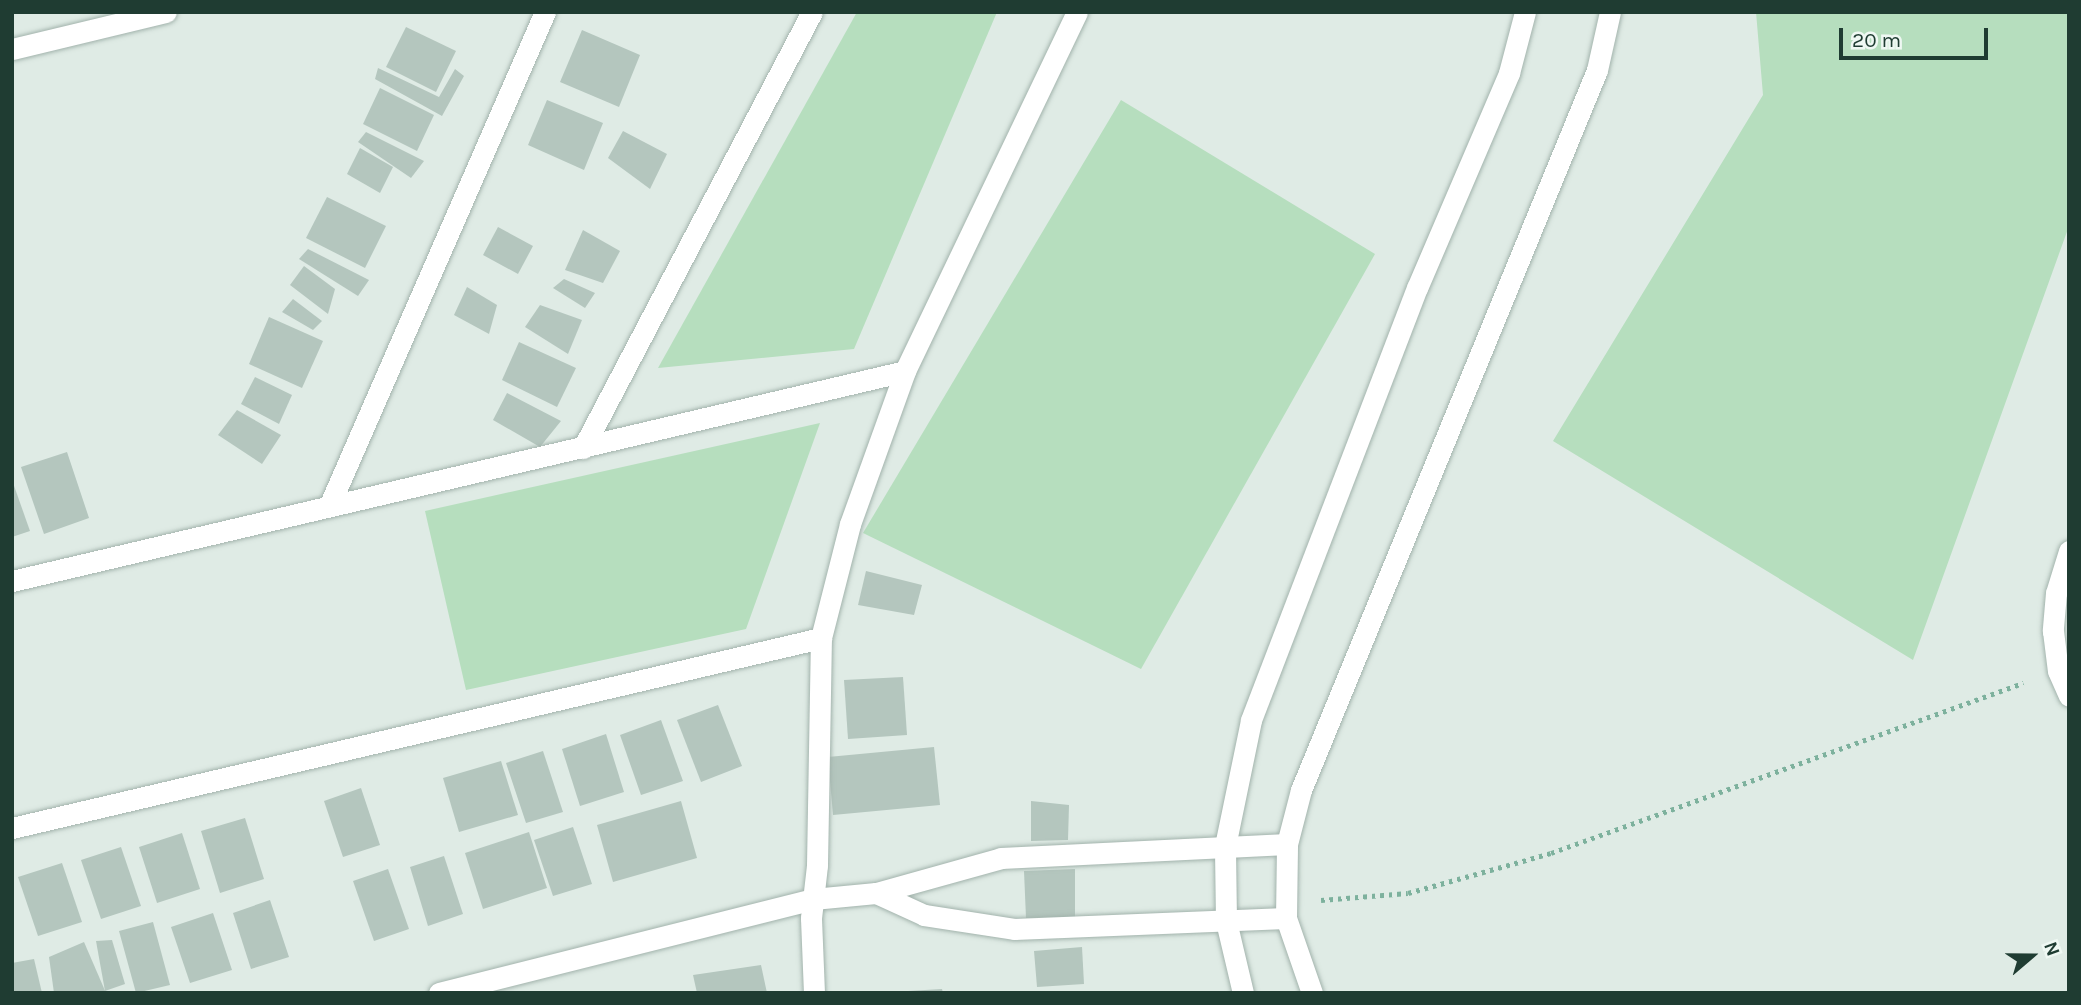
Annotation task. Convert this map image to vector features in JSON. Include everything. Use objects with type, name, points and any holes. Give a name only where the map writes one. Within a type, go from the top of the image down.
[{"type":"street","points":[[12,49],[166,12]]},
{"type":"street","points":[[330,504],[545,12]]},
{"type":"street","points":[[583,448],[812,12]]},
{"type":"street","points":[[814,993],[813,899],[821,638],[850,524],[905,371],[1077,12]]},
{"type":"street","points":[[1243,993],[1226,921],[1226,846],[1251,720],[1417,288],[1509,74],[1525,12]]},
{"type":"street","points":[[1312,993],[1286,911],[1287,844],[1301,790],[1597,70],[1610,12]]},
{"type":"street","points":[[12,581],[330,504],[583,448],[905,371]]},
{"type":"street","points":[[2069,551],[2053,631],[2058,671],[2069,696]]},
{"type":"street","points":[[12,828],[821,638]]},
{"type":"street","points":[[439,993],[813,899],[876,893],[1001,858],[1287,844]]},
{"type":"street","points":[[876,893],[924,915],[1014,929],[1226,921],[1286,911]]},
{"type":"path","points":[[1286,911],[1408,893],[1551,853],[2058,671]]},
{"type":"green space","points":[[857,12],[997,12],[854,349],[658,368]]},
{"type":"green space","points":[[1756,12],[2069,12],[2069,226],[1913,660],[1553,441],[1763,95]]},
{"type":"green space","points":[[1121,100],[1375,254],[1141,669],[863,533]]},
{"type":"green space","points":[[820,423],[746,629],[466,690],[425,511]]},
{"type":"building","points":[[406,27],[456,51],[436,92],[386,67]]},
{"type":"building","points":[[582,30],[640,55],[619,107],[560,82]]},
{"type":"building","points":[[378,68],[439,97],[455,69],[464,76],[442,116],[375,79]]},
{"type":"building","points":[[380,88],[434,115],[417,151],[363,124]]},
{"type":"building","points":[[547,100],[603,123],[584,170],[528,145]]},
{"type":"building","points":[[623,131],[667,154],[650,189],[608,158]]},
{"type":"building","points":[[366,132],[424,161],[411,178],[358,142]]},
{"type":"building","points":[[360,148],[393,167],[380,193],[347,174]]},
{"type":"building","points":[[327,197],[386,226],[365,268],[306,238]]},
{"type":"building","points":[[498,227],[533,246],[518,274],[483,255]]},
{"type":"building","points":[[583,230],[620,251],[603,283],[565,270]]},
{"type":"building","points":[[308,249],[369,280],[358,296],[299,259]]},
{"type":"building","points":[[304,266],[335,289],[328,314],[290,285]]},
{"type":"building","points":[[564,279],[595,293],[585,308],[553,288]]},
{"type":"building","points":[[467,287],[497,305],[489,334],[454,315]]},
{"type":"building","points":[[293,299],[322,321],[313,330],[282,312]]},
{"type":"building","points":[[540,305],[582,320],[568,354],[525,327]]},
{"type":"building","points":[[269,317],[323,341],[302,388],[249,364]]},
{"type":"building","points":[[519,342],[576,368],[557,407],[502,380]]},
{"type":"building","points":[[255,377],[292,395],[279,424],[241,404]]},
{"type":"building","points":[[507,393],[561,421],[540,447],[493,420]]},
{"type":"building","points":[[237,410],[281,435],[262,464],[218,435]]},
{"type":"building","points":[[67,452],[89,518],[44,534],[21,467]]},
{"type":"building","points":[[12,480],[30,531],[12,537]]},
{"type":"building","points":[[866,571],[922,585],[914,615],[858,605]]},
{"type":"building","points":[[903,677],[907,735],[848,739],[844,680]]},
{"type":"building","points":[[718,705],[742,766],[701,782],[677,720]]},
{"type":"building","points":[[661,720],[683,781],[641,795],[620,735]]},
{"type":"building","points":[[606,734],[624,792],[580,806],[562,749]]},
{"type":"building","points":[[934,747],[940,805],[833,815],[828,757]]},
{"type":"building","points":[[543,751],[563,812],[526,823],[506,763]]},
{"type":"building","points":[[501,761],[518,815],[459,832],[443,778]]},
{"type":"building","points":[[361,788],[380,845],[343,857],[324,801]]},
{"type":"building","points":[[681,801],[697,858],[613,882],[597,825]]},
{"type":"building","points":[[1031,801],[1069,805],[1068,840],[1031,841]]},
{"type":"building","points":[[245,818],[264,879],[220,893],[201,831]]},
{"type":"building","points":[[573,827],[592,884],[553,896],[534,840]]},
{"type":"building","points":[[529,832],[547,888],[483,909],[465,853]]},
{"type":"building","points":[[182,833],[200,889],[157,903],[139,847]]},
{"type":"building","points":[[121,847],[141,906],[101,919],[81,860]]},
{"type":"building","points":[[444,856],[463,914],[428,926],[410,867]]},
{"type":"building","points":[[62,863],[82,922],[38,936],[18,877]]},
{"type":"building","points":[[388,869],[409,929],[374,941],[353,881]]},
{"type":"building","points":[[1075,869],[1075,917],[1026,918],[1024,871]]},
{"type":"building","points":[[270,900],[289,957],[251,969],[233,913]]},
{"type":"building","points":[[213,913],[232,970],[190,983],[171,927]]},
{"type":"building","points":[[153,922],[170,985],[136,993],[119,931]]},
{"type":"building","points":[[112,940],[125,984],[105,991],[96,941]]},
{"type":"building","points":[[84,942],[106,993],[54,993],[49,957]]},
{"type":"building","points":[[1082,947],[1084,984],[1037,987],[1034,951]]},
{"type":"building","points":[[34,959],[42,993],[12,993],[12,963]]},
{"type":"building","points":[[761,965],[767,993],[697,993],[693,975]]},
{"type":"building","points":[[942,989],[943,993],[908,993],[908,991]]}]
